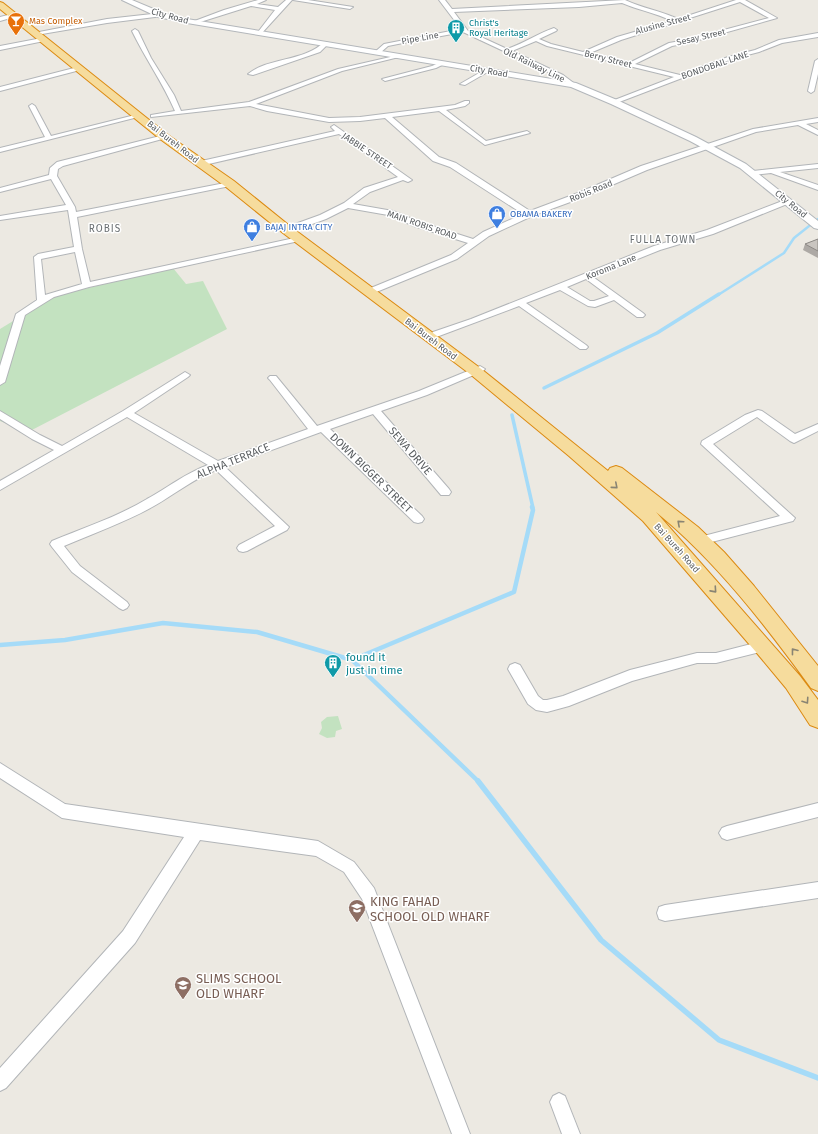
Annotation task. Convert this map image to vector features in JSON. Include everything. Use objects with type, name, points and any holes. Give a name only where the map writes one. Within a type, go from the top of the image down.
[{"type":"highway","name":"Bai Bureh Road","points":[[5,0],[16,14],[78,69],[146,116],[164,137],[206,162],[230,184],[661,506],[700,541],[742,586],[817,678]]},
{"type":"highway","name":"Bai Bureh Road","points":[[0,5],[6,17],[42,36],[84,66],[294,232]]},
{"type":"highway","name":"Bai Bureh Road","points":[[373,290],[436,334],[649,516],[763,646],[793,682],[818,718]]},
{"type":"main road","name":"City Road","points":[[126,0],[161,15],[195,22],[379,51],[397,56],[573,85],[614,102],[710,147],[753,173],[818,226]]},
{"type":"street","points":[[195,22],[226,10],[263,0]]},
{"type":"street","points":[[296,0],[350,7]]},
{"type":"street","name":"Old Railway Line","points":[[442,0],[465,30],[506,51],[561,76],[573,85]]},
{"type":"street","name":"Sesay Street","points":[[631,64],[671,44],[686,42],[774,18],[741,0]]},
{"type":"street","name":"Alusine Street","points":[[585,53],[602,44],[630,33],[677,21],[741,0]]},
{"type":"street","points":[[278,1],[287,1]]},
{"type":"street","points":[[261,32],[287,1]]},
{"type":"street","points":[[450,11],[578,5],[621,1],[640,9],[660,13],[677,21]]},
{"type":"street","points":[[251,4],[279,9]]},
{"type":"street","points":[[0,48],[42,36],[107,21],[161,15]]},
{"type":"street","name":"Pipe Line","points":[[379,51],[386,45],[398,42],[465,30]]},
{"type":"street","points":[[506,51],[554,30]]},
{"type":"street","points":[[135,31],[148,58],[171,95],[179,113]]},
{"type":"street","name":"BONDOBAIL LANE","points":[[614,102],[730,58],[757,51],[781,41],[818,35]]},
{"type":"street","name":"Berry Street","points":[[535,39],[549,45],[681,77]]},
{"type":"street","points":[[251,74],[264,68],[318,51],[326,43]]},
{"type":"street","points":[[368,48],[379,51]]},
{"type":"street","points":[[0,150],[48,137],[146,116],[250,104],[340,70],[397,56]]},
{"type":"street","points":[[811,91],[818,61]]},
{"type":"street","points":[[385,79],[434,67],[443,63]]},
{"type":"street","points":[[0,88],[78,69]]},
{"type":"street","points":[[463,84],[488,70]]},
{"type":"street","points":[[250,104],[267,109],[329,120],[387,116],[463,105],[467,102]]},
{"type":"street","points":[[32,106],[48,137]]},
{"type":"street","points":[[440,109],[486,143],[527,133]]},
{"type":"street","points":[[387,116],[436,159],[453,165],[529,214]]},
{"type":"street","name":"JABBIE STREET","points":[[329,120],[339,132],[406,179],[367,190],[347,205]]},
{"type":"street","name":"Robis Road","points":[[373,290],[454,257],[486,234],[529,214],[602,187],[644,168],[710,147],[755,130],[818,120]]},
{"type":"street","points":[[799,123],[818,133]]},
{"type":"street","points":[[206,162],[339,132]]},
{"type":"street","points":[[87,285],[78,249],[73,216],[70,207],[53,176],[54,168],[60,164],[164,137]]},
{"type":"street","points":[[753,173],[818,166]]},
{"type":"street","points":[[770,171],[818,188]]},
{"type":"street","points":[[0,190],[53,176]]},
{"type":"street","points":[[73,216],[230,184]]},
{"type":"street","name":"Koroma Lane","points":[[436,334],[562,287],[657,248],[710,232],[788,202]]},
{"type":"street","points":[[0,382],[20,314],[41,300],[51,295],[87,285],[294,232],[347,205]]},
{"type":"street","name":"MAIN ROBIS ROAD","points":[[347,205],[390,213],[474,242]]},
{"type":"street","points":[[0,218],[70,207]]},
{"type":"street","points":[[41,300],[38,257],[78,249]]},
{"type":"street","points":[[588,276],[640,315]]},
{"type":"street","points":[[562,287],[588,303],[595,304],[616,297]]},
{"type":"street","points":[[520,303],[583,348]]},
{"type":"street","name":"ALPHA TERRACE","points":[[123,605],[76,569],[56,544],[144,506],[198,473],[423,393],[477,370]]},
{"type":"street","points":[[0,486],[127,413],[185,375]]},
{"type":"street","name":"DOWN BIGGER STREET","points":[[273,378],[319,430],[418,519]]},
{"type":"street","name":"SEWA DRIVE","points":[[375,410],[445,492]]},
{"type":"street","points":[[127,413],[218,466],[283,527],[243,548]]},
{"type":"street","points":[[700,541],[789,518],[706,444],[758,413],[794,439],[818,427]]},
{"type":"street","points":[[0,414],[36,437],[62,450]]},
{"type":"street","points":[[515,668],[532,700],[542,706],[547,706],[564,702],[630,676],[696,658],[716,658],[763,646]]},
{"type":"street","points":[[793,682],[817,678]]},
{"type":"street","points":[[0,770],[62,811],[318,849],[349,867],[368,894],[461,1134]]},
{"type":"street","points":[[727,833],[818,810]]},
{"type":"street","points":[[0,1082],[129,937],[196,832]]},
{"type":"street","points":[[665,913],[818,890]]},
{"type":"street","points":[[559,1102],[571,1134]]},
{"type":"green space","points":[[173,268],[186,284],[203,281],[227,329],[28,432],[0,421],[0,329],[54,296]]},
{"type":"green space","points":[[338,716],[342,729],[336,731],[335,737],[327,738],[319,734],[322,728],[321,722],[327,717]]},
{"type":"building","points":[[818,239],[818,251],[805,244]]},
{"type":"waterway","points":[[718,295],[784,253],[794,238],[818,219]]},
{"type":"waterway","points":[[544,388],[657,333],[719,294]]},
{"type":"waterway","points":[[512,415],[533,508]]},
{"type":"waterway","points":[[352,660],[514,592],[533,510],[532,507]]},
{"type":"waterway","points":[[0,645],[65,640],[163,623],[257,632],[352,660]]},
{"type":"waterway","points":[[352,660],[478,781]]},
{"type":"waterway","points":[[478,781],[601,940],[719,1040],[818,1078]]},
{"type":"place","name":"Mas Complex","points":[[16,36]]},
{"type":"place","name":"Christ's Royal Heritage","points":[[456,43]]},
{"type":"place","name":"OBAMA BAKERY","points":[[497,229]]},
{"type":"place","name":"BAJAJ INTRA CITY","points":[[252,242]]},
{"type":"place","name":"found it just in time","points":[[333,678]]},
{"type":"place","name":"KING FAHAD SCHOOL OLD WHARF","points":[[357,923]]},
{"type":"place","name":"SLIMS SCHOOL OLD WHARF","points":[[183,1000]]},
{"type":"district","name":"ROBIS","points":[[105,229]]},
{"type":"district","name":"FULLA TOWN","points":[[663,240]]}]
